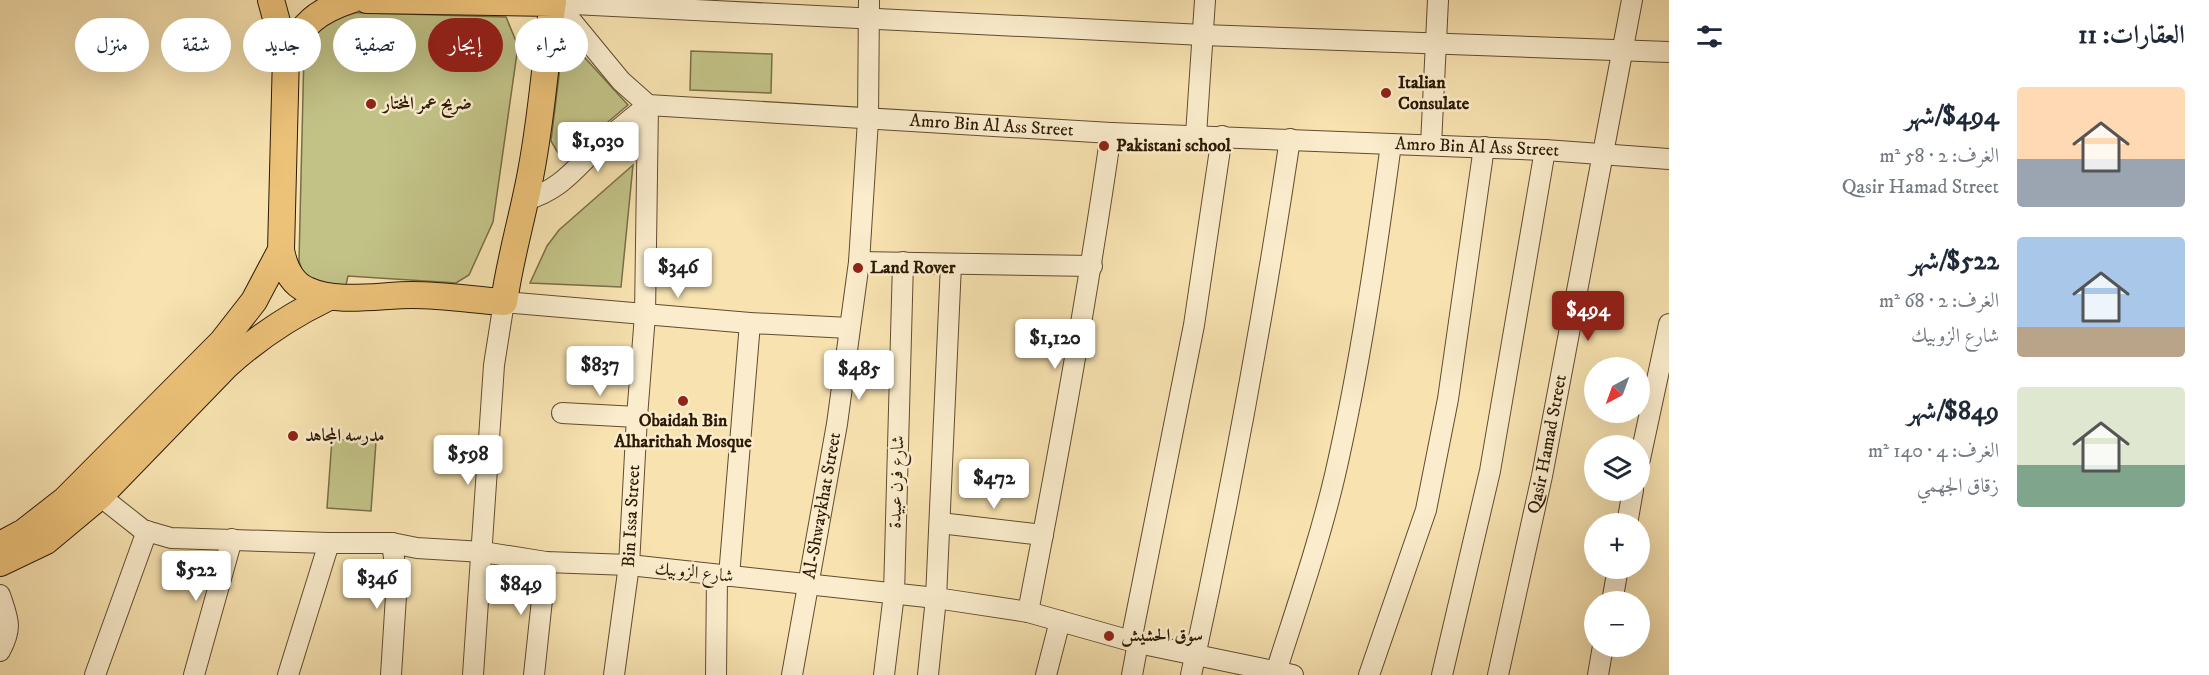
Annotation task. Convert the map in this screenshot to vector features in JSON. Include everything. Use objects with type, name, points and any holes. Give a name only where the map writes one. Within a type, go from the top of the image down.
[{"type":"main road","points":[[271,0],[276,18]]},
{"type":"main road","points":[[314,18],[332,6],[351,0]]},
{"type":"main road","points":[[286,72],[281,249],[284,264],[297,283],[306,290],[327,297],[414,295],[504,302],[538,131],[553,2],[367,0]]},
{"type":"main road","points":[[0,545],[24,532],[65,500],[222,342],[254,301],[281,249]]},
{"type":"main road","points":[[0,563],[46,541],[100,496],[249,345],[289,317],[327,297]]},
{"type":"street","points":[[1196,135],[1205,0]]},
{"type":"street","points":[[1431,145],[1438,0]]},
{"type":"street","name":"Qasir Hamad Street","points":[[1498,675],[1542,476],[1632,0]]},
{"type":"street","points":[[553,2],[869,10],[1203,35],[1669,52]]},
{"type":"street","points":[[526,200],[545,194],[561,182],[600,145],[648,105],[621,81],[565,13],[553,2]]},
{"type":"street","name":"Al-Shwaykhat Street","points":[[792,675],[807,585],[818,537],[842,389],[859,262],[868,120],[869,10]]},
{"type":"street","name":"Amro Bin Al Ass Street","points":[[648,105],[868,120],[1484,147],[1669,159]]},
{"type":"street","name":"Bin Issa Street","points":[[614,675],[629,565],[645,315],[648,105]]},
{"type":"street","points":[[1028,612],[1092,266],[1111,132]]},
{"type":"street","points":[[1132,675],[1135,642],[1194,325],[1222,136]]},
{"type":"street","points":[[1191,675],[1231,488],[1269,276],[1290,139]]},
{"type":"street","points":[[1281,674],[1335,476],[1355,381],[1391,144]]},
{"type":"street","points":[[1369,675],[1426,510],[1454,364],[1484,147]]},
{"type":"street","points":[[1442,675],[1490,471],[1545,150]]},
{"type":"street","points":[[859,262],[1092,266]]},
{"type":"street","name":"شارع فرن عبيدة","points":[[884,675],[894,594],[903,262]]},
{"type":"street","points":[[928,675],[936,598],[951,264]]},
{"type":"street","points":[[473,675],[494,365],[504,302],[750,323],[849,328]]},
{"type":"street","points":[[716,675],[723,576],[750,323]]},
{"type":"street","points":[[1645,435],[1669,324]]},
{"type":"street","points":[[562,413],[637,417]]},
{"type":"street","name":"شارع الزوبيك","points":[[100,496],[147,531],[171,538],[392,543],[417,548],[483,552],[546,562],[629,565],[936,598],[1028,612],[1135,642],[1281,674]]},
{"type":"street","points":[[940,523],[1043,535]]},
{"type":"street","points":[[95,675],[147,531]]},
{"type":"street","points":[[194,675],[232,540]]},
{"type":"street","points":[[288,675],[329,543]]},
{"type":"street","points":[[392,543],[397,580],[392,675]]},
{"type":"street","points":[[534,675],[546,562]]},
{"type":"street","points":[[0,595],[9,626],[0,651]]},
{"type":"street","points":[[1046,675],[1060,621]]},
{"type":"street","points":[[1598,675],[1601,657]]},
{"type":"green space","points":[[334,12],[506,17],[515,39],[515,67],[493,222],[469,275],[456,283],[348,276],[345,289],[305,279],[299,261],[304,72],[321,72],[321,22]]},
{"type":"green space","points":[[691,51],[772,54],[771,93],[690,90]]},
{"type":"green space","points":[[588,61],[628,105],[570,154],[558,153],[551,141],[559,72],[588,72]]},
{"type":"green space","points":[[633,165],[621,287],[530,283],[547,246],[559,230]]},
{"type":"green space","points":[[332,439],[376,442],[371,511],[327,508]]},
{"type":"place","name":"Italian Consulate","points":[[1386,93]]},
{"type":"place","name":"ضريح عمر المختار","points":[[371,104]]},
{"type":"place","name":"Pakistani school","points":[[1104,146]]},
{"type":"place","name":"Land Rover","points":[[858,268]]},
{"type":"place","name":"Obaidah Bin Alharithah Mosque","points":[[683,401]]},
{"type":"place","name":"مدرسه المجاهد","points":[[293,436]]},
{"type":"place","name":"سوق الحشيش","points":[[1109,636]]}]
